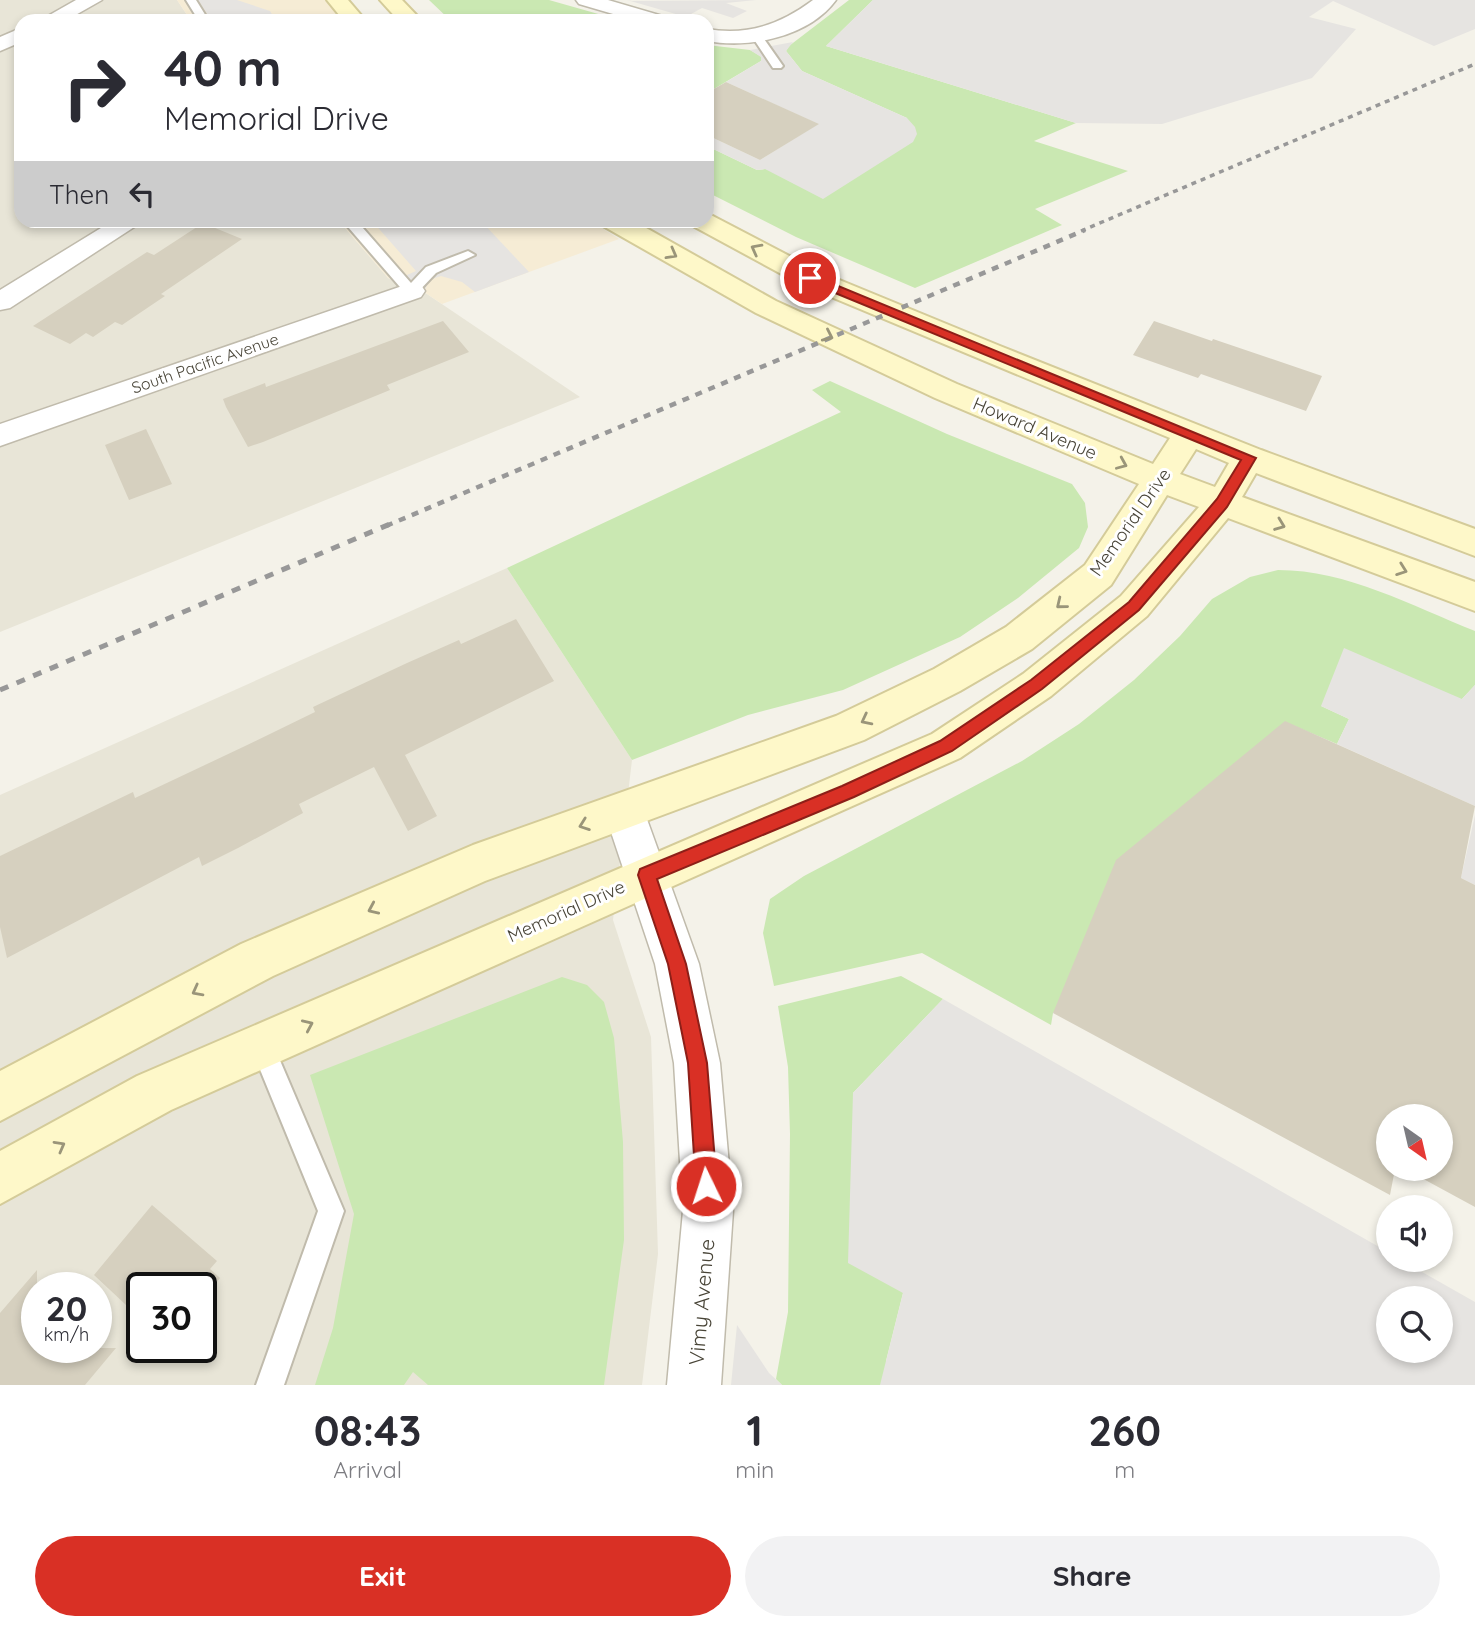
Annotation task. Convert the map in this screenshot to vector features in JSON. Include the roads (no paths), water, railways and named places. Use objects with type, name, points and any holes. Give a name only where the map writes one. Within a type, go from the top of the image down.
[{"type":"main road","points":[[390,0],[404,14]]},
{"type":"main road","points":[[714,226],[810,278],[1249,458],[1475,543]]},
{"type":"main road","name":"Howard Avenue","points":[[626,228],[778,312],[946,391],[1161,480],[1475,597]]},
{"type":"main road","name":"Memorial Drive","points":[[0,1097],[257,960],[473,865],[850,729],[947,680],[1019,638],[1098,575],[1189,434]]},
{"type":"main road","name":"Memorial Drive","points":[[0,1179],[154,1093],[946,746],[1037,685],[1134,606],[1222,503],[1249,458]]},
{"type":"street","points":[[63,14],[92,0]]},
{"type":"street","points":[[586,0],[635,14]]},
{"type":"street","points":[[714,35],[758,38],[807,16],[825,0]]},
{"type":"street","points":[[0,302],[120,228]]},
{"type":"street","name":"South Pacific Avenue","points":[[0,435],[411,291]]},
{"type":"street","name":"Vimy Avenue","points":[[624,811],[677,964],[698,1063],[708,1211],[694,1385]]},
{"type":"lane","points":[[758,38],[777,66]]},
{"type":"lane","points":[[355,228],[411,291],[431,270],[468,256]]},
{"type":"lane","points":[[262,1045],[331,1211],[270,1385]]},
{"type":"railway","points":[[1081,231],[1475,64]]},
{"type":"railway","points":[[386,526],[1085,230]]},
{"type":"railway","points":[[0,690],[390,524]]}]
